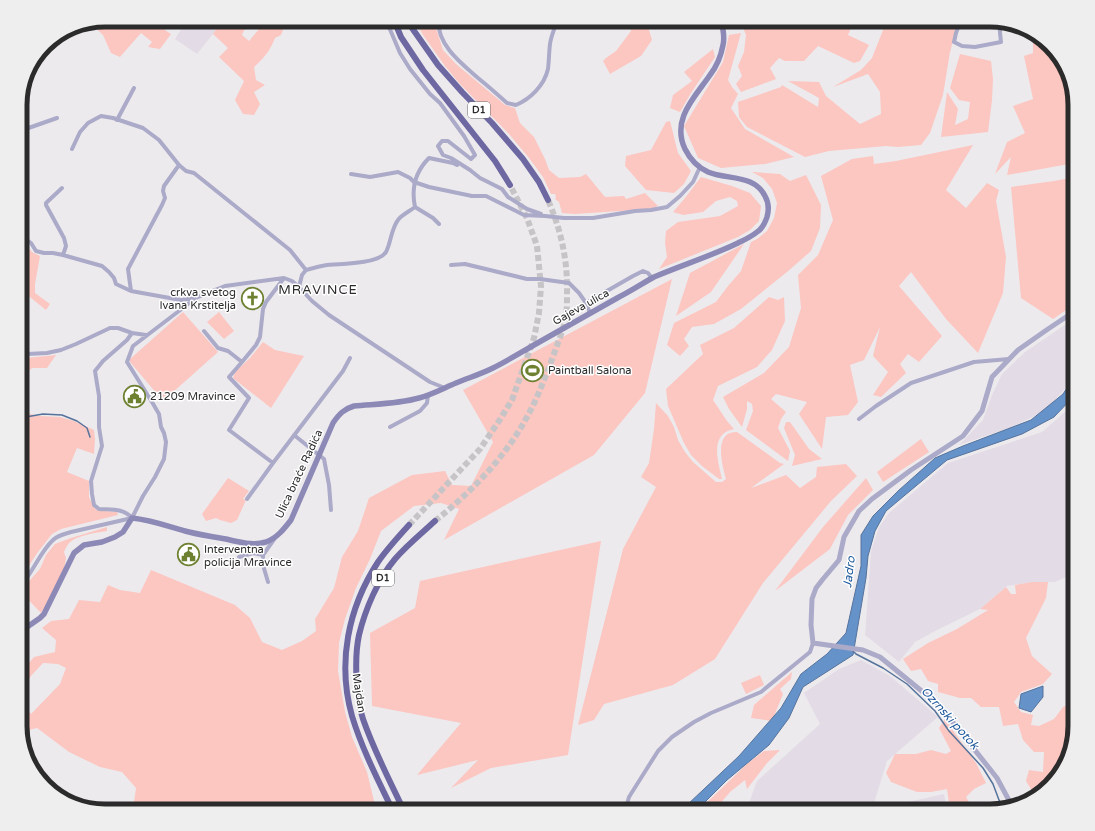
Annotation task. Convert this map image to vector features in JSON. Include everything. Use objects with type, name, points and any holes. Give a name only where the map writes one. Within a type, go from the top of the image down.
[{"type":"highway","name":"D1","points":[[397,27],[401,37],[423,70],[495,161],[510,185]]},
{"type":"highway","name":"D1","points":[[412,27],[438,65],[523,159],[548,200]]},
{"type":"highway","name":"Majdan","points":[[401,804],[362,718],[356,676],[359,636],[369,604],[383,577],[395,560],[435,521]]},
{"type":"highway","name":"Majdan","points":[[390,804],[359,737],[352,715],[347,690],[346,651],[350,624],[356,604],[366,583],[383,556],[409,525]]},
{"type":"main road","name":"Gajeva ulica","points":[[445,388],[492,369],[652,278],[728,248],[758,232],[763,226],[768,212],[768,203],[764,194],[759,188],[744,180],[715,174],[700,167],[689,156],[681,139],[683,118],[691,100],[716,66],[721,54],[724,43],[723,27]]},
{"type":"main road","name":"Ulica braće Radića","points":[[132,518],[254,544],[265,542],[284,530],[291,520],[334,423],[340,413],[354,406],[419,398],[445,388]]},
{"type":"main road","points":[[27,627],[44,614],[77,549],[84,545],[102,542],[115,537],[123,532],[132,518]]},
{"type":"street","points":[[389,27],[400,53],[410,68],[430,94],[440,103],[464,136],[475,155],[471,159],[448,141],[442,141],[438,146],[442,155],[451,158],[480,178],[502,189],[508,197],[527,209],[545,216]]},
{"type":"street","points":[[438,27],[446,46],[457,60],[507,103],[516,106],[525,101],[537,90],[543,81],[548,70],[550,43],[555,27]]},
{"type":"street","points":[[958,27],[954,42],[962,46],[974,47],[1001,42],[1000,28]]},
{"type":"street","points":[[117,120],[134,88]]},
{"type":"street","points":[[72,149],[80,132],[88,123],[101,116],[143,128],[159,140],[179,165],[186,171],[194,173],[290,250],[306,270]]},
{"type":"street","points":[[27,129],[57,118]]},
{"type":"street","points":[[439,224],[433,218],[415,207],[413,198],[414,182],[423,164],[429,158],[453,163],[470,170]]},
{"type":"street","points":[[131,291],[128,270],[165,198],[163,191],[164,186],[179,165]]},
{"type":"street","points":[[351,174],[370,177],[398,172],[410,178],[414,182],[444,191],[472,196],[486,196],[524,215],[564,218],[593,218],[651,210],[667,206],[680,196],[693,182],[700,167]]},
{"type":"street","points":[[62,188],[46,203],[46,205],[64,238],[66,246],[63,255]]},
{"type":"street","points":[[299,287],[302,275],[306,270],[328,265],[365,262],[383,256],[386,252],[398,220],[415,207]]},
{"type":"street","points":[[27,240],[31,243],[36,251],[44,254],[53,253],[63,255],[102,266],[110,272],[116,284],[131,291],[181,300],[196,298]]},
{"type":"street","points":[[451,266],[465,264],[527,279],[540,279],[569,283],[579,293],[586,303],[590,313]]},
{"type":"street","points":[[586,303],[643,271],[648,273],[652,278]]},
{"type":"street","points":[[273,463],[229,430],[249,398],[229,377],[253,349],[260,337],[263,309],[266,302],[284,278]]},
{"type":"street","points":[[132,518],[164,459],[166,442],[161,427],[159,414],[127,362],[133,346],[196,298],[212,290],[225,286],[284,278],[292,281],[329,315],[430,382],[445,388]]},
{"type":"street","points":[[627,804],[629,797],[658,751],[672,737],[694,722],[711,713],[761,692],[810,652],[812,643],[812,599],[816,588],[839,560],[844,537],[859,510],[911,470],[963,436],[982,411],[992,377],[1024,346],[1068,316]]},
{"type":"street","points":[[27,354],[47,353],[61,350],[110,328],[118,328],[132,333],[146,335]]},
{"type":"street","points":[[204,332],[218,348],[228,351],[242,362]]},
{"type":"street","points":[[132,333],[127,340],[103,361],[95,372],[102,446],[91,481],[94,505],[99,509],[122,511],[132,518]]},
{"type":"street","points":[[247,499],[343,371],[350,358]]},
{"type":"street","points":[[859,419],[911,383],[974,362],[1010,359]]},
{"type":"street","points":[[390,427],[420,411],[427,403],[428,394]]},
{"type":"street","points":[[294,436],[324,459],[329,485],[331,510]]},
{"type":"street","points":[[27,578],[42,554],[54,539],[71,532],[132,518]]},
{"type":"street","points":[[268,582],[263,565],[263,556],[276,536]]},
{"type":"street","points":[[239,557],[253,553],[263,556]]},
{"type":"street","points":[[812,643],[863,650],[880,657],[940,706],[997,778],[1009,801]]},
{"type":"shaded area","points":[[163,27],[171,34],[160,49],[148,47],[152,42],[141,33],[120,57],[111,53],[103,35],[95,28]]},
{"type":"shaded area","points":[[183,27],[218,27],[197,54],[175,39]]},
{"type":"shaded area","points":[[218,27],[249,27],[250,28],[244,30],[242,35],[249,41],[260,27],[284,27],[281,35],[275,38],[266,54],[254,67],[256,80],[265,85],[254,92],[260,104],[254,115],[243,114],[235,100],[244,81],[219,57],[228,48],[213,34]]},
{"type":"shaded area","points":[[419,27],[436,27],[443,50],[456,64],[505,105],[515,108],[520,123],[534,137],[549,170],[559,178],[580,177],[586,174],[605,197],[624,196],[626,199],[645,193],[658,206],[650,209],[575,214],[562,213],[559,202],[555,199],[555,194],[551,194],[543,177],[529,158],[509,134],[459,83],[423,35]]},
{"type":"shaded area","points":[[630,27],[648,27],[652,40],[641,56],[610,74],[603,61],[616,51],[631,31]]},
{"type":"shaded area","points":[[743,27],[851,27],[848,35],[869,45],[860,61],[854,63],[818,46],[804,61],[785,61],[779,58],[770,68],[776,79],[741,92],[736,84],[742,76],[738,66],[744,52],[746,35]]},
{"type":"shaded area","points":[[884,27],[957,27],[950,52],[943,95],[930,133],[921,145],[898,147],[886,146],[829,151],[805,157],[747,127],[739,117],[738,102],[781,87],[782,85],[818,107],[819,98],[788,81],[819,82],[826,96],[860,124],[881,114],[880,92],[868,74],[833,87],[861,70],[872,58]]},
{"type":"shaded area","points":[[741,33],[728,80],[738,94],[731,108],[745,129],[794,157],[765,164],[721,168],[698,158],[684,126],[723,62],[729,35]]},
{"type":"shaded area","points":[[1033,40],[1049,53],[1060,70],[1064,80],[1068,100],[1068,164],[1007,175],[1011,157],[995,174],[1007,142],[1025,133],[1013,106],[1033,99],[1024,56],[1033,53]]},
{"type":"shaded area","points":[[713,49],[715,57],[680,112],[670,108],[673,95],[692,81],[684,72]]},
{"type":"shaded area","points":[[960,54],[991,61],[993,79],[988,132],[941,137],[947,92],[958,109],[955,125],[968,119],[970,102],[959,100],[950,88]]},
{"type":"shaded area","points":[[670,121],[678,153],[691,171],[684,184],[674,193],[646,190],[625,166],[626,156],[651,150],[666,122]]},
{"type":"shaded area","points":[[973,145],[946,190],[966,208],[987,183],[999,190],[996,201],[1006,257],[1003,293],[978,353],[946,319],[911,272],[899,286],[942,336],[919,362],[908,354],[900,364],[906,373],[881,397],[873,395],[888,372],[873,356],[880,327],[864,360],[850,365],[858,402],[848,415],[826,417],[822,449],[799,414],[807,402],[776,394],[771,399],[786,412],[781,419],[778,428],[790,451],[788,461],[746,430],[753,411],[752,404],[747,401],[747,409],[742,427],[729,409],[723,397],[764,373],[789,347],[801,308],[798,275],[818,255],[833,220],[821,176],[852,159],[873,156],[874,164],[896,161]]},
{"type":"shaded area","points":[[752,172],[780,174],[790,181],[806,175],[821,205],[820,228],[811,251],[741,309],[714,324],[692,327],[684,339],[689,346],[680,356],[667,345],[674,323],[716,302],[741,271],[751,242],[767,231],[774,218],[777,203],[772,189],[763,178]]},
{"type":"shaded area","points":[[701,177],[750,193],[761,206],[759,221],[750,230],[738,237],[659,269],[667,257],[665,243],[666,231],[678,222],[720,216],[738,206],[737,201],[730,197],[716,201],[703,212],[683,215],[673,212]]},
{"type":"shaded area","points":[[1068,178],[1068,309],[1053,319],[1021,298],[1011,187]]},
{"type":"shaded area","points":[[744,244],[711,292],[676,316],[690,273]]},
{"type":"shaded area","points":[[27,246],[32,252],[40,256],[35,284],[35,293],[50,304],[46,310],[27,295]]},
{"type":"shaded area","points":[[672,279],[645,393],[594,455],[444,540],[459,509],[441,503],[414,506],[381,531],[356,588],[345,619],[339,643],[338,671],[345,712],[352,737],[367,772],[375,804],[137,804],[134,802],[136,788],[122,772],[100,767],[69,752],[37,728],[27,730],[27,707],[31,714],[60,684],[66,668],[58,664],[43,663],[27,682],[27,665],[34,657],[55,652],[56,640],[42,628],[51,621],[69,619],[79,600],[100,602],[108,585],[120,590],[140,593],[151,570],[235,605],[250,618],[262,642],[282,650],[302,641],[316,631],[315,619],[334,588],[342,557],[358,531],[369,498],[412,475],[445,471],[452,485],[471,486],[493,442],[463,390]]},
{"type":"shaded area","points":[[769,297],[778,300],[784,297],[785,321],[772,350],[757,367],[718,386],[713,400],[734,429],[721,436],[718,442],[717,457],[722,479],[719,479],[691,455],[684,443],[668,406],[666,389],[703,354],[700,345],[734,328]]},
{"type":"shaded area","points":[[183,312],[218,352],[163,401],[130,362],[130,359]]},
{"type":"shaded area","points":[[219,312],[234,331],[224,339],[207,322]]},
{"type":"shaded area","points":[[1068,323],[1068,385],[1041,413],[1009,428],[959,445],[983,420],[992,395],[1002,374],[1025,352]]},
{"type":"shaded area","points":[[263,342],[275,350],[304,356],[271,408],[233,378],[235,372],[250,358]]},
{"type":"shaded area","points":[[56,355],[47,368],[32,368],[27,373],[27,358]]},
{"type":"shaded area","points":[[656,403],[668,416],[674,427],[678,440],[685,452],[693,462],[716,482],[722,482],[726,479],[721,458],[722,443],[729,433],[737,432],[780,463],[784,464],[751,488],[786,475],[800,488],[816,477],[817,467],[846,464],[857,476],[831,501],[763,583],[715,659],[673,685],[604,704],[594,720],[578,725],[623,549],[656,487],[641,477],[649,463]]},
{"type":"shaded area","points":[[1068,409],[1068,576],[1055,582],[1032,582],[1007,586],[980,609],[915,642],[899,662],[865,635],[871,551],[879,527],[889,513],[948,463],[1042,432]]},
{"type":"shaded area","points":[[27,413],[39,416],[60,417],[74,421],[94,430],[94,454],[77,448],[67,472],[89,481],[89,497],[95,509],[117,512],[118,515],[61,529],[52,534],[27,568]]},
{"type":"shaded area","points":[[786,422],[790,422],[809,449],[822,459],[792,466],[795,455],[784,428]]},
{"type":"shaded area","points":[[921,439],[929,452],[883,482],[877,472]]},
{"type":"shaded area","points":[[228,478],[249,491],[243,499],[246,500],[237,520],[231,523],[216,518],[206,521],[202,514]]},
{"type":"shaded area","points":[[866,478],[873,490],[848,515],[830,549],[775,591],[823,527]]},
{"type":"shaded area","points":[[107,527],[107,531],[82,536],[72,540],[69,543],[64,552],[66,558],[64,569],[41,613],[27,598],[27,583],[40,569],[46,555],[55,544]]},
{"type":"shaded area","points":[[601,541],[568,755],[491,768],[451,788],[478,760],[417,775],[461,723],[372,706],[370,633],[415,608],[420,581]]},
{"type":"shaded area","points":[[1032,582],[1048,582],[1046,598],[1026,638],[1032,656],[1052,674],[1043,684],[1021,692],[1014,702],[1021,712],[1033,715],[1031,725],[1039,726],[1054,719],[1063,707],[1068,705],[1067,741],[1060,761],[1049,778],[1032,791],[1026,781],[1029,770],[1043,772],[1044,752],[1034,752],[1023,740],[1018,724],[1003,726],[999,707],[981,707],[971,698],[960,698],[938,692],[938,684],[928,681],[921,669],[911,671],[903,659],[928,643],[957,629],[988,610],[980,609],[1006,587],[1011,594],[1016,594],[1015,585]]},
{"type":"shaded area","points":[[861,660],[890,676],[938,717],[887,761],[874,804],[749,804],[757,781],[820,724],[804,693],[839,669]]},
{"type":"shaded area","points":[[792,672],[791,679],[780,689],[783,694],[772,721],[751,718],[754,705]]},
{"type":"shaded area","points":[[760,675],[764,685],[746,694],[741,683]]},
{"type":"shaded area","points":[[945,719],[976,763],[986,783],[974,789],[966,797],[970,804],[949,804],[947,789],[931,792],[917,792],[891,782],[886,773],[895,754],[916,754],[931,750],[946,754],[951,751],[939,728]]},
{"type":"shaded area","points":[[780,750],[767,763],[747,789],[745,780],[730,792],[720,804],[705,804],[748,763],[764,751]]},
{"type":"shaded area","points":[[944,794],[946,804],[899,804]]},
{"type":"water","name":"Jadro","points":[[1068,386],[1068,402],[1054,417],[1022,434],[947,460],[886,511],[875,531],[868,556],[866,578],[853,655],[803,687],[789,718],[769,745],[727,780],[703,804],[688,804],[739,756],[781,708],[801,674],[827,654],[846,633],[861,566],[861,535],[873,516],[935,458],[1031,420],[1063,394]]},
{"type":"water","points":[[1043,686],[1043,697],[1031,712],[1019,708],[1021,694]]},
{"type":"waterway","points":[[27,417],[43,414],[62,415],[77,421],[87,428],[90,437]]},
{"type":"waterway","name":"Ozrnski potok","points":[[853,651],[907,684],[935,711],[949,731],[983,768],[993,784],[1000,803]]},
{"type":"tunnel","points":[[409,525],[480,449],[499,421],[512,400],[534,338],[539,313],[541,286],[537,246],[527,218],[510,185]]},
{"type":"tunnel","points":[[435,521],[462,498],[487,473],[509,445],[534,403],[560,338],[567,312],[565,258],[557,223],[548,200]]},
{"type":"place","name":"crkva svetog Ivana Krstitelja","points":[[252,298]]},
{"type":"place","name":"Paintball Salona","points":[[533,370]]},
{"type":"place","name":"21209 Mravince","points":[[135,396]]},
{"type":"place","name":"Interventna policija Mravince","points":[[189,555]]},
{"type":"district","name":"MRAVINCE","points":[[318,290]]}]
